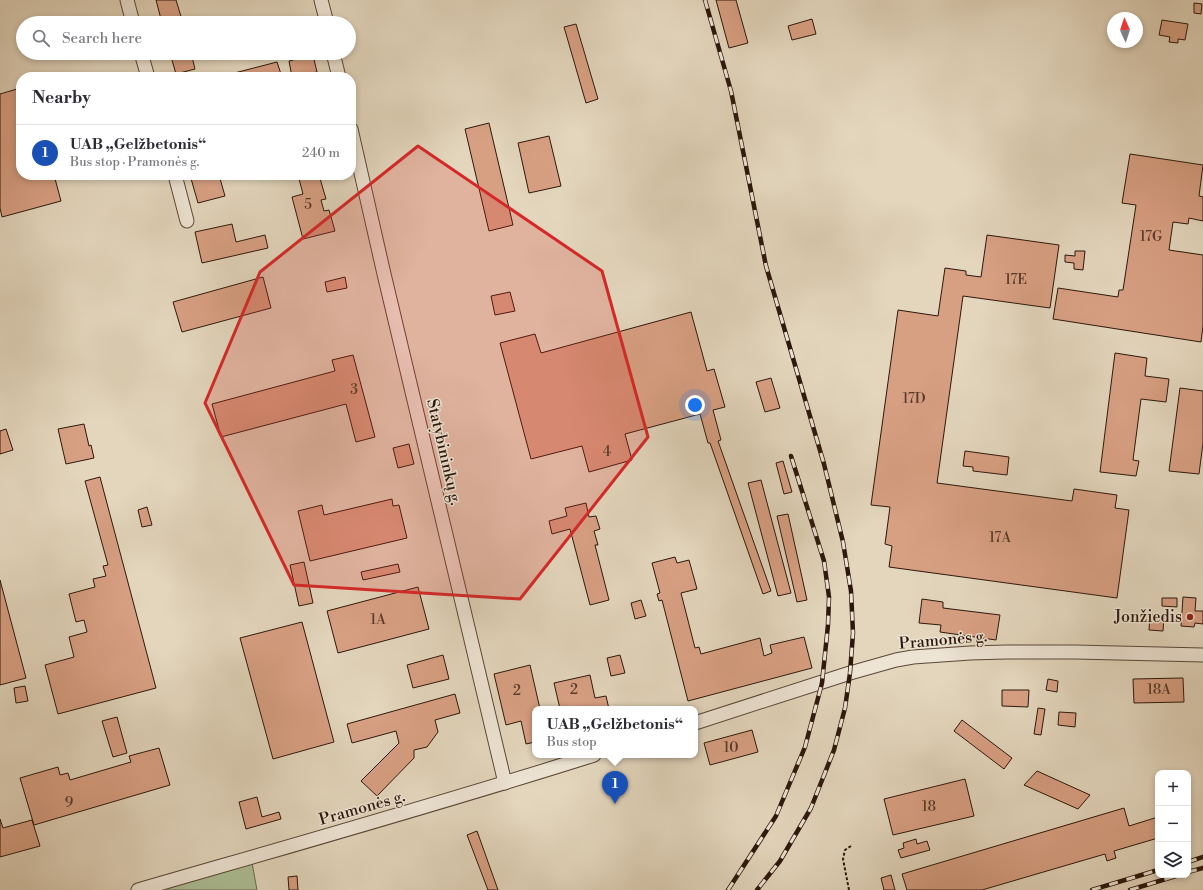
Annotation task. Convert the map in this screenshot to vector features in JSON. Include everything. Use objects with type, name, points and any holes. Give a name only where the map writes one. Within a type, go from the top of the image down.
[{"type":"street","points":[[127,0],[131,16]]},
{"type":"street","points":[[321,0],[325,16]]},
{"type":"street","points":[[143,60],[147,72]]},
{"type":"street","points":[[335,60],[338,72]]},
{"type":"street","name":"Statybininkų g.","points":[[356,151],[505,783]]},
{"type":"street","points":[[176,180],[187,221]]},
{"type":"street","name":"Pramonės g.","points":[[698,722],[850,673],[896,660],[913,657],[1006,652],[1203,655]]},
{"type":"street","name":"Pramonės g.","points":[[138,890],[380,821],[584,758]]},
{"type":"path","points":[[849,890],[843,859],[845,850],[851,846]]},
{"type":"highlighted area","points":[[418,146],[602,271],[648,437],[520,599],[294,585],[205,403],[260,272]]},
{"type":"green space","points":[[252,863],[257,890],[158,890]]},
{"type":"building","points":[[156,0],[176,0],[181,16],[160,16]]},
{"type":"building","points":[[716,0],[736,0],[748,43],[729,48]]},
{"type":"building","points":[[1194,3],[1202,4],[1201,14],[1194,13]]},
{"type":"building","points":[[812,19],[816,34],[792,40],[788,26]]},
{"type":"building","points":[[1162,20],[1188,24],[1185,40],[1178,39],[1178,43],[1169,42],[1170,37],[1159,35]]},
{"type":"building","points":[[576,24],[598,99],[586,103],[564,27]]},
{"type":"building","points":[[172,60],[193,60],[195,69],[184,72],[175,72]]},
{"type":"building","points":[[314,60],[317,72],[291,72],[289,61]]},
{"type":"building","points":[[277,62],[280,72],[238,72]]},
{"type":"building","points":[[16,89],[16,180],[55,180],[61,201],[2,217],[0,208],[0,94]]},
{"type":"building","points":[[489,123],[513,225],[489,231],[465,129]]},
{"type":"building","points":[[549,136],[561,186],[529,193],[518,143]]},
{"type":"building","points":[[1130,154],[1203,165],[1199,196],[1203,197],[1203,221],[1189,218],[1188,224],[1173,222],[1169,250],[1203,255],[1203,326],[1201,342],[1053,319],[1058,288],[1118,297],[1119,290],[1123,290],[1136,205],[1122,203]]},
{"type":"building","points":[[191,180],[220,180],[225,196],[198,203]]},
{"type":"building","points":[[299,180],[320,180],[326,199],[321,200],[324,211],[329,210],[335,231],[303,239],[292,197],[303,194]]},
{"type":"building","points":[[232,224],[236,242],[265,235],[268,248],[202,263],[195,232]]},
{"type":"building","points":[[987,235],[1059,245],[1050,308],[963,296],[937,483],[1072,501],[1074,489],[1117,495],[1115,508],[1129,510],[1117,598],[889,567],[892,546],[885,544],[890,507],[871,505],[898,310],[938,316],[945,268],[966,271],[966,275],[981,277]]},
{"type":"building","points":[[1075,251],[1085,251],[1083,270],[1074,269],[1074,263],[1065,262],[1065,255],[1075,256]]},
{"type":"building","points":[[263,277],[271,308],[182,332],[173,302]]},
{"type":"building","points":[[345,277],[347,288],[327,292],[325,282]]},
{"type":"building","points":[[510,292],[515,311],[495,315],[491,296]]},
{"type":"building","points":[[691,312],[707,371],[714,369],[725,407],[713,410],[721,440],[718,441],[771,591],[763,594],[710,443],[708,443],[700,414],[625,434],[632,460],[589,472],[582,446],[531,459],[500,343],[535,334],[541,353]]},
{"type":"building","points":[[1115,353],[1147,358],[1145,376],[1169,379],[1166,402],[1141,399],[1133,460],[1139,461],[1136,476],[1100,472]]},
{"type":"building","points":[[353,355],[375,437],[356,442],[346,404],[221,437],[212,404],[335,371],[332,360]]},
{"type":"building","points":[[771,378],[780,408],[765,412],[756,382]]},
{"type":"building","points":[[1180,388],[1203,391],[1203,443],[1199,474],[1169,471]]},
{"type":"building","points":[[84,424],[89,446],[91,445],[94,458],[66,464],[58,429]]},
{"type":"building","points":[[6,429],[13,450],[0,454],[0,431]]},
{"type":"building","points":[[409,444],[414,464],[398,468],[393,448]]},
{"type":"building","points":[[965,451],[1009,457],[1007,475],[973,471],[973,467],[963,466]]},
{"type":"building","points":[[783,461],[792,492],[784,494],[776,463]]},
{"type":"building","points":[[100,477],[156,688],[58,714],[45,665],[74,657],[69,637],[87,632],[84,620],[76,622],[69,594],[95,587],[93,579],[106,576],[103,566],[108,565],[85,481]]},
{"type":"building","points":[[761,480],[791,593],[778,596],[748,483]]},
{"type":"building","points":[[392,499],[393,506],[399,505],[407,538],[310,561],[298,511],[322,505],[324,515]]},
{"type":"building","points":[[586,503],[589,517],[596,516],[600,529],[594,531],[598,545],[595,545],[609,600],[590,605],[570,529],[552,534],[549,521],[567,516],[565,508]]},
{"type":"building","points":[[147,507],[152,525],[142,527],[138,510]]},
{"type":"building","points":[[788,514],[807,600],[797,602],[777,516]]},
{"type":"building","points":[[675,557],[677,563],[689,560],[697,589],[681,593],[695,648],[699,647],[701,654],[760,638],[764,656],[772,653],[770,645],[804,637],[812,668],[688,701],[662,600],[659,601],[657,594],[660,593],[652,563]]},
{"type":"building","points":[[304,562],[313,603],[299,606],[290,565]]},
{"type":"building","points":[[398,564],[400,572],[363,580],[361,572]]},
{"type":"building","points":[[0,580],[26,678],[0,685]]},
{"type":"building","points":[[418,587],[429,629],[338,653],[327,611]]},
{"type":"building","points":[[1183,597],[1196,598],[1195,611],[1203,611],[1203,624],[1195,623],[1194,627],[1181,626]]},
{"type":"building","points":[[1162,598],[1177,598],[1177,607],[1162,606]]},
{"type":"building","points":[[922,599],[943,602],[943,608],[1000,615],[996,640],[940,632],[941,625],[919,623]]},
{"type":"building","points":[[641,600],[646,616],[635,619],[631,603]]},
{"type":"building","points":[[1150,615],[1164,616],[1163,631],[1149,630]]},
{"type":"building","points":[[302,622],[334,742],[273,759],[240,638]]},
{"type":"building","points":[[443,655],[449,679],[413,688],[407,665]]},
{"type":"building","points":[[620,655],[625,673],[611,676],[607,658]]},
{"type":"building","points":[[530,665],[539,706],[532,706],[532,743],[526,744],[521,721],[506,725],[494,674]]},
{"type":"building","points":[[590,675],[595,698],[606,696],[608,706],[559,706],[554,683]]},
{"type":"building","points":[[1183,678],[1184,702],[1134,703],[1133,679]]},
{"type":"building","points":[[1048,679],[1058,681],[1057,692],[1046,690]]},
{"type":"building","points":[[25,686],[28,701],[16,703],[14,688]]},
{"type":"building","points":[[1002,690],[1029,690],[1028,707],[1002,706]]},
{"type":"building","points":[[455,694],[460,713],[435,720],[438,732],[427,747],[414,750],[414,758],[377,796],[361,781],[399,743],[396,731],[352,743],[347,724]]},
{"type":"building","points":[[1038,708],[1045,709],[1041,735],[1034,734]]},
{"type":"building","points":[[1059,712],[1076,713],[1075,727],[1058,725]]},
{"type":"building","points":[[117,717],[127,753],[113,757],[102,721]]},
{"type":"building","points":[[962,720],[1012,758],[1004,769],[954,731]]},
{"type":"building","points":[[752,730],[758,752],[710,765],[704,743]]},
{"type":"building","points":[[159,748],[170,785],[34,825],[20,778],[58,767],[60,775],[68,773],[70,780],[131,762],[129,756]]},
{"type":"building","points":[[1037,771],[1090,795],[1078,809],[1024,785]]},
{"type":"building","points":[[965,779],[974,816],[893,835],[884,799]]},
{"type":"building","points":[[257,797],[262,817],[279,812],[281,819],[246,829],[239,802]]},
{"type":"building","points":[[1124,808],[1129,826],[1155,818],[1155,839],[1114,851],[1116,858],[1107,861],[1105,854],[982,890],[907,890],[902,874]]},
{"type":"building","points":[[0,819],[3,828],[32,820],[40,846],[0,857]]},
{"type":"building","points":[[477,831],[498,890],[488,890],[467,835]]},
{"type":"building","points":[[916,839],[917,844],[927,841],[930,850],[901,858],[898,850],[904,848],[903,843]]},
{"type":"building","points":[[891,875],[895,890],[884,890],[881,878]]},
{"type":"building","points":[[297,876],[298,890],[289,890],[288,877]]},
{"type":"railway","points":[[705,0],[731,91],[766,266],[824,464],[843,542],[851,591],[853,633],[850,673],[845,708],[834,750],[811,808],[780,861],[757,890]]},
{"type":"railway","points":[[728,890],[776,816],[805,747],[822,683],[828,625],[829,597],[824,561],[791,456]]},
{"type":"railway","points":[[1191,861],[1203,857]]},
{"type":"railway","points":[[1191,871],[1203,868]]},
{"type":"railway","points":[[1092,890],[1155,871]]},
{"type":"railway","points":[[1130,890],[1169,878]]},
{"type":"place","name":"Jonžiedis","points":[[1190,617]]},
{"type":"place","name":"UAB „Gelžbetonis“","points":[[615,804]]}]
